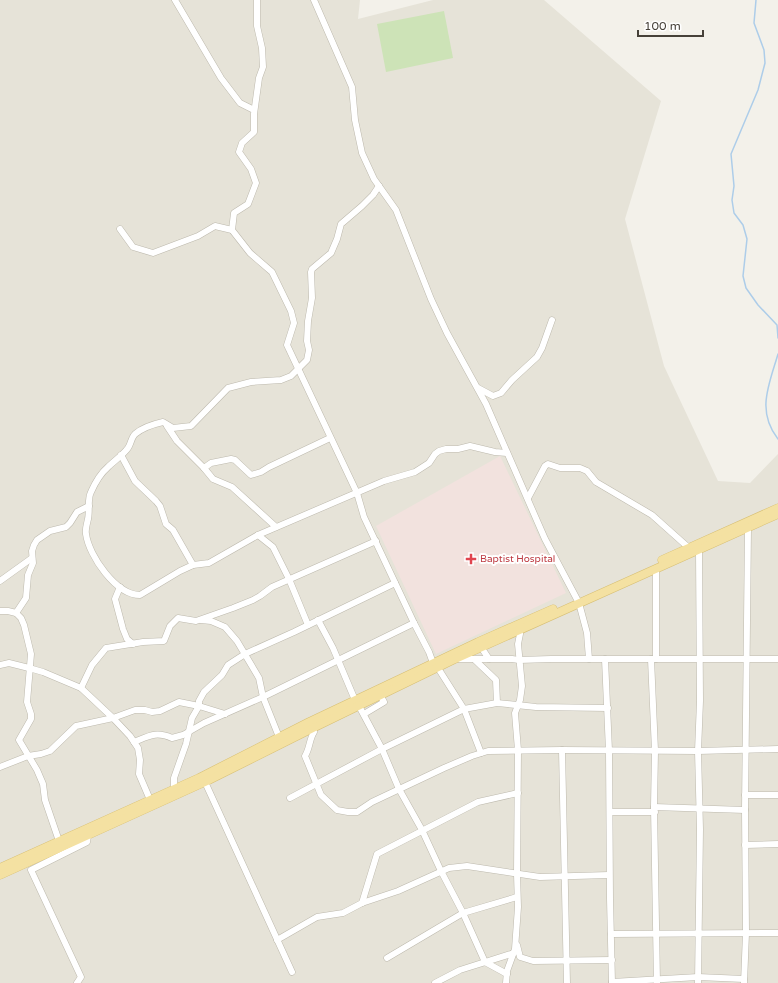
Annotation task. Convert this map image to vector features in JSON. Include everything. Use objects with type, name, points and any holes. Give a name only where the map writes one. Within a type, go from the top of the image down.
[{"type":"main road","points":[[503,634],[519,630],[688,548],[778,508]]},
{"type":"main road","points":[[0,875],[88,835],[279,737],[357,703],[480,644],[577,601],[656,569],[778,514]]},
{"type":"main road","points":[[435,666],[455,659],[480,644]]},
{"type":"main road","points":[[176,791],[205,782],[313,728],[357,703]]},
{"type":"main road","points":[[0,868],[59,841],[151,803]]},
{"type":"street","points":[[175,0],[226,84],[240,103],[254,110]]},
{"type":"street","points":[[232,230],[234,214],[248,204],[256,183],[251,169],[239,152],[242,143],[254,132],[254,110],[262,67],[262,48],[257,26],[257,0]]},
{"type":"street","points":[[314,0],[352,86],[355,120],[362,153],[374,179],[396,210],[431,299],[461,361],[478,388],[545,539],[577,601],[587,633],[589,659]]},
{"type":"street","points":[[379,186],[373,195],[341,224],[338,239],[331,252],[312,269],[312,298],[308,321],[307,341],[309,350],[307,360],[291,376],[281,380],[250,382],[228,388],[191,426],[173,428],[163,422],[150,426],[135,434],[130,441],[128,448],[106,468],[96,481],[90,494],[89,517],[85,533],[89,543],[103,572],[120,587],[133,594],[140,595],[180,571],[193,565],[209,563],[258,535],[384,481],[415,472],[427,465],[437,452],[442,450],[458,449],[470,446],[495,452],[507,453]]},
{"type":"street","points":[[120,229],[133,247],[153,253],[198,236],[215,226],[232,230],[250,253],[272,272],[291,310],[294,323],[287,345],[357,492],[364,518],[435,666],[464,710],[481,753]]},
{"type":"street","points":[[478,388],[494,396],[501,393],[512,380],[537,357],[542,348],[552,320]]},
{"type":"street","points":[[166,424],[177,441],[204,468],[212,479],[232,487],[276,527]]},
{"type":"street","points":[[204,468],[211,463],[231,459],[235,460],[251,475],[261,472],[330,438]]},
{"type":"street","points":[[121,455],[135,481],[160,506],[166,524],[173,530],[193,565]]},
{"type":"street","points":[[528,498],[545,466],[548,464],[560,468],[580,468],[587,471],[596,482],[652,515],[688,548]]},
{"type":"street","points":[[16,613],[26,598],[28,575],[33,563],[32,551],[34,545],[50,531],[66,527],[70,524],[77,512],[89,506]]},
{"type":"street","points":[[605,659],[609,751],[609,875],[612,983],[698,980],[744,981],[746,933],[745,750],[748,528]]},
{"type":"street","points":[[258,535],[273,547],[289,579],[308,625]]},
{"type":"street","points":[[81,688],[92,664],[106,648],[133,644],[164,642],[170,626],[178,618],[193,620],[199,619],[233,608],[260,596],[272,587],[289,579],[376,541]]},
{"type":"street","points":[[698,980],[700,808],[698,751],[700,659],[699,550]]},
{"type":"street","points":[[0,581],[32,558]]},
{"type":"street","points":[[656,569],[654,659],[657,981]]},
{"type":"street","points":[[176,791],[174,778],[190,731],[192,718],[199,706],[199,701],[204,692],[222,675],[228,665],[245,654],[395,583]]},
{"type":"street","points":[[120,587],[115,599],[123,629],[127,639],[133,644]]},
{"type":"street","points":[[0,611],[16,613],[24,625],[31,654],[27,702],[31,719],[20,740],[43,784],[45,800],[59,841]]},
{"type":"street","points":[[199,619],[211,621],[226,628],[237,641],[259,678],[263,697],[279,737]]},
{"type":"street","points":[[318,620],[357,703],[382,749],[399,789],[422,830],[441,871],[463,912],[485,962],[506,974]]},
{"type":"street","points":[[134,742],[154,734],[164,734],[172,738],[190,731],[414,623]]},
{"type":"street","points":[[506,983],[506,974],[516,943],[518,750],[515,713],[522,686],[518,644],[520,634],[519,630]]},
{"type":"street","points":[[503,634],[518,644]]},
{"type":"street","points":[[480,644],[489,659]]},
{"type":"street","points":[[455,659],[778,659]]},
{"type":"street","points":[[475,660],[496,680],[497,702]]},
{"type":"street","points":[[0,665],[10,663],[30,668],[81,688],[113,718],[138,748],[140,760],[139,774],[151,803]]},
{"type":"street","points":[[364,714],[384,702],[379,692]]},
{"type":"street","points":[[0,767],[28,756],[50,751],[76,726],[113,718],[134,710],[145,710],[152,712],[160,711],[179,702],[225,714]]},
{"type":"street","points":[[290,798],[382,749],[464,710],[497,702],[536,707],[608,708]]},
{"type":"street","points":[[313,728],[314,732],[310,738],[308,751],[305,756],[316,784],[321,795],[331,806],[337,810],[348,812],[357,812],[372,802],[444,768],[488,751],[698,751],[778,749]]},
{"type":"street","points":[[562,750],[567,983]]},
{"type":"street","points":[[205,782],[292,972]]},
{"type":"street","points":[[362,903],[377,854],[478,802],[518,793]]},
{"type":"street","points":[[745,795],[778,795]]},
{"type":"street","points":[[610,812],[700,808],[745,810]]},
{"type":"street","points":[[77,983],[81,977],[31,870],[87,842],[88,835]]},
{"type":"street","points":[[745,845],[778,844]]},
{"type":"street","points":[[277,940],[317,917],[342,913],[362,903],[398,891],[449,868],[461,866],[540,877],[609,875]]},
{"type":"street","points":[[386,958],[463,912],[517,897]]},
{"type":"street","points":[[611,934],[778,933]]},
{"type":"street","points":[[516,943],[520,957],[533,961],[612,960]]},
{"type":"street","points":[[435,983],[460,970],[514,953]]},
{"type":"shaded area","points":[[0,0],[360,0],[358,19],[433,0],[544,0],[661,101],[625,219],[664,366],[718,481],[750,483],[778,454],[778,983],[0,983]]},
{"type":"shaded area","name":"Baptist Hospital","points":[[500,456],[566,593],[436,654],[376,526]]},
{"type":"green space","points":[[444,11],[453,58],[386,72],[377,24]]},
{"type":"waterway","points":[[756,0],[754,23],[764,50],[765,63],[758,90],[731,154],[734,186],[732,200],[734,213],[743,225],[747,239],[743,276],[746,288],[758,305],[777,325],[778,338]]},
{"type":"waterway","points":[[778,354],[766,398],[767,418],[771,429],[778,439]]},
{"type":"place","name":"Baptist Hospital","points":[[471,559]]}]
